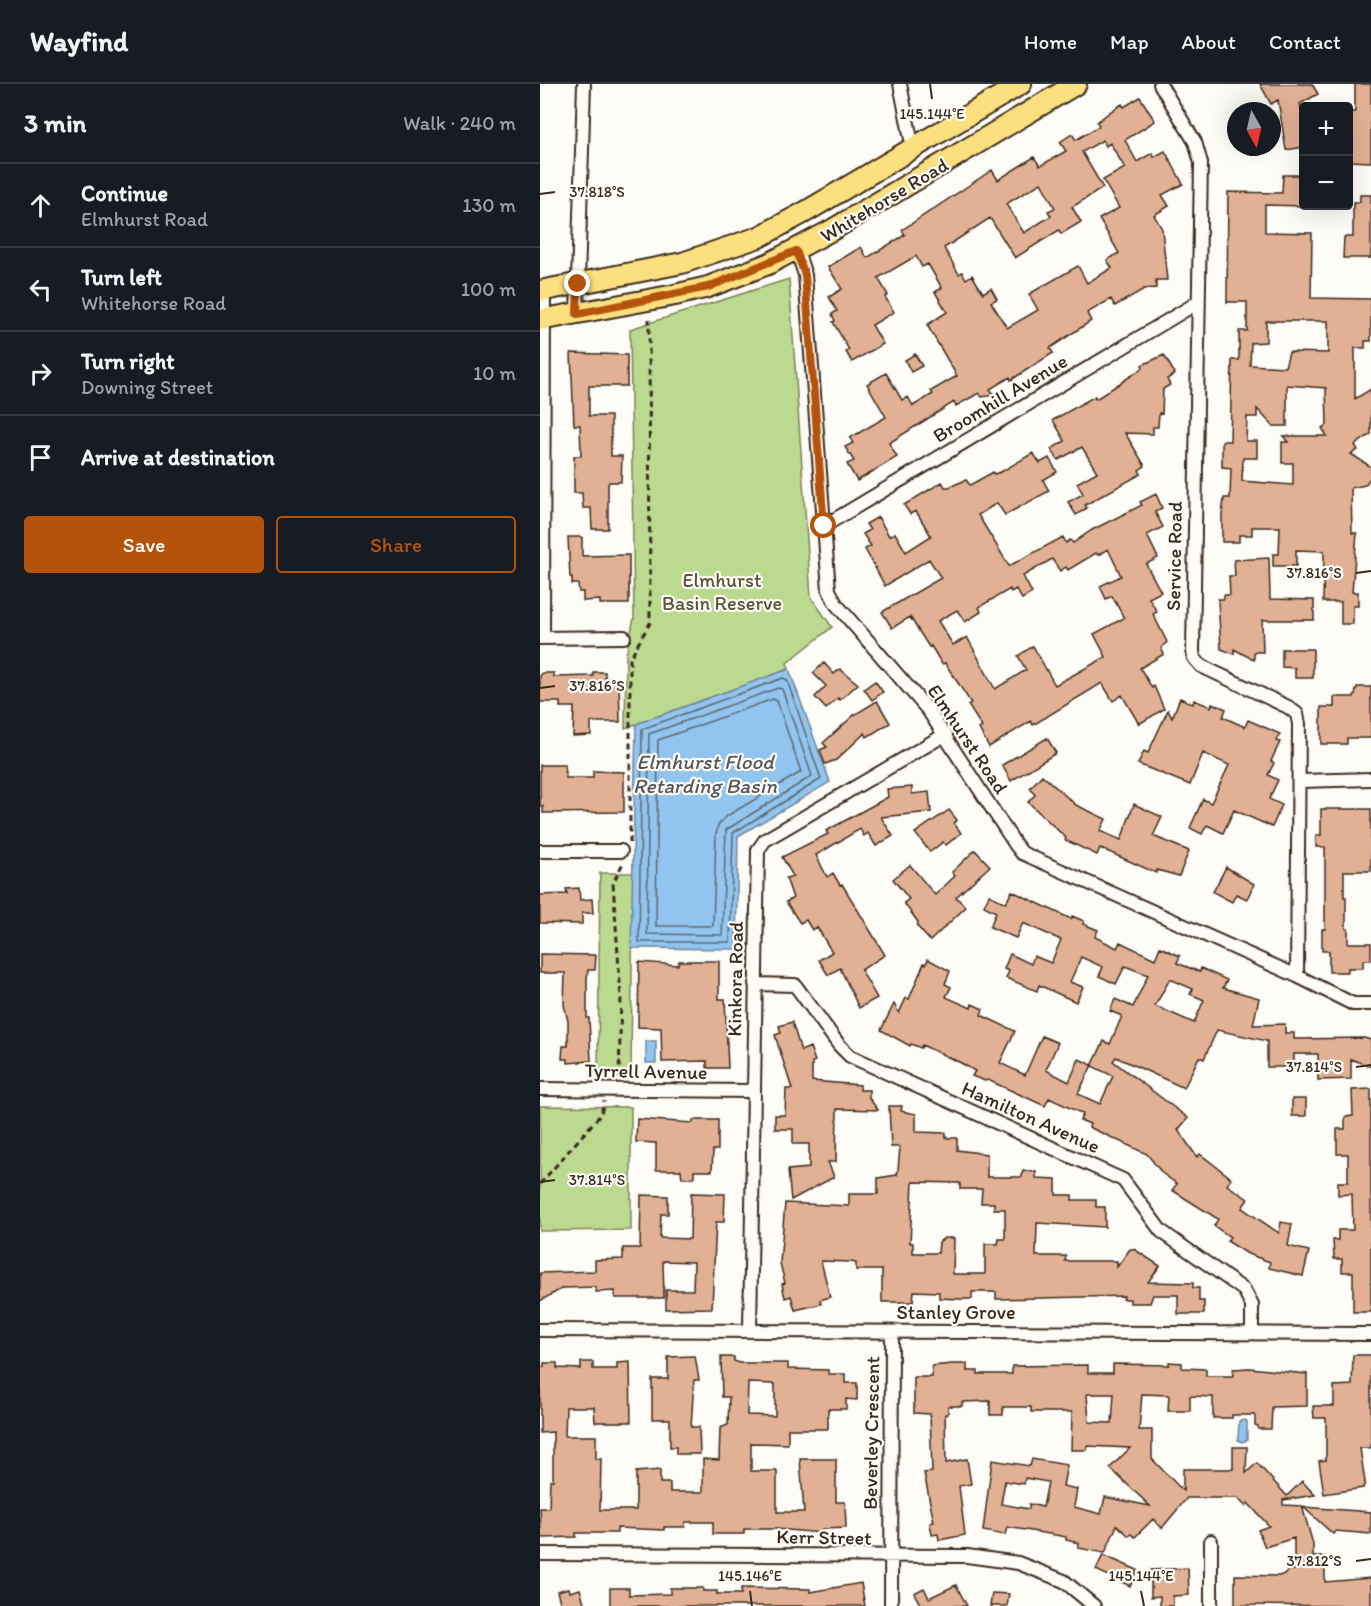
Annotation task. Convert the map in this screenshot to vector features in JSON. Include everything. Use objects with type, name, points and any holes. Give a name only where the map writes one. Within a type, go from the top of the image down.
[{"type":"main road","name":"Whitehorse Road","points":[[542,291],[682,262],[759,237],[1021,84]]},
{"type":"main road","name":"Whitehorse Road","points":[[543,320],[708,287],[796,251],[1076,84]]},
{"type":"street","points":[[577,314],[584,84]]},
{"type":"street","points":[[900,84],[913,149]]},
{"type":"street","name":"Service Road","points":[[1160,84],[1201,156],[1197,303],[1194,658],[1201,666],[1288,707],[1297,714],[1301,781],[1297,976]]},
{"type":"street","name":"Elmhurst Road","points":[[796,251],[805,275],[826,576],[836,604],[928,710],[1022,853],[1297,976],[1353,1004],[1371,1004]]},
{"type":"street","points":[[542,291],[542,638],[624,638]]},
{"type":"street","name":"Broomhill Avenue","points":[[824,526],[1197,303]]},
{"type":"street","name":"Kinkora Road","points":[[750,1330],[752,1091],[758,850],[765,840],[946,735]]},
{"type":"street","points":[[1301,781],[1371,779]]},
{"type":"street","points":[[540,851],[626,853]]},
{"type":"street","name":"Hamilton Avenue","points":[[755,984],[795,985],[839,1045],[850,1056],[1123,1180],[1161,1232],[1244,1290],[1251,1305],[1251,1333]]},
{"type":"street","name":"Tyrrell Avenue","points":[[540,1089],[752,1091]]},
{"type":"street","name":"Stanley Grove","points":[[540,1330],[1371,1334]]},
{"type":"street","name":"Beverley Crescent","points":[[891,1606],[889,1557],[892,1332]]},
{"type":"street","points":[[1211,1540],[1211,1606]]},
{"type":"street","name":"Kerr Street","points":[[540,1554],[967,1556],[1017,1563],[1064,1581],[1094,1606]]},
{"type":"path","points":[[540,1184],[601,1114],[602,1104],[614,1089],[621,1075],[622,1032],[613,883],[626,853],[630,658],[650,623],[649,319]]},
{"type":"green space","name":"Elmhurst Basin Reserve","points":[[789,279],[811,597],[832,627],[787,663],[789,669],[625,728],[626,655],[634,618],[630,329]]},
{"type":"green space","points":[[600,873],[633,873],[631,1073],[598,1073]]},
{"type":"green space","points":[[540,1106],[631,1107],[631,1230],[540,1231]]},
{"type":"water","name":"Elmhurst Flood Retarding Basin","points":[[789,669],[830,782],[738,836],[736,949],[631,948],[636,724]]},
{"type":"water","points":[[646,1041],[656,1041],[656,1063],[646,1063]]},
{"type":"water","points":[[1239,1421],[1247,1421],[1247,1440],[1242,1442],[1238,1440]]},
{"type":"building","points":[[1260,84],[1312,84],[1318,94],[1299,102],[1299,148],[1286,150],[1281,102],[1278,100],[1270,102]]},
{"type":"building","points":[[1355,84],[1371,84],[1371,162],[1353,161],[1353,112],[1355,112]]},
{"type":"building","points":[[1140,97],[1155,121],[1125,140],[1137,162],[1152,153],[1154,157],[1165,151],[1183,184],[1162,195],[1169,206],[1154,215],[1162,229],[1167,280],[1156,280],[1156,288],[1144,289],[1115,306],[1111,299],[1087,313],[1091,321],[1050,348],[1053,353],[1011,380],[1010,377],[990,389],[994,395],[982,397],[979,393],[956,406],[954,402],[889,443],[897,457],[857,481],[847,464],[854,461],[845,447],[853,443],[850,438],[886,417],[867,384],[886,373],[902,400],[908,397],[913,406],[933,394],[931,391],[957,376],[927,325],[947,312],[935,292],[942,288],[928,264],[922,267],[916,256],[878,278],[888,295],[885,297],[894,312],[872,325],[883,344],[852,362],[846,352],[849,350],[833,322],[835,321],[832,314],[837,311],[829,297],[842,289],[828,267],[861,247],[867,258],[905,235],[902,230],[992,170],[998,180],[1034,157],[1040,166],[1066,151],[1060,142],[1072,134],[1076,140],[1099,126],[1097,122],[1111,111],[1122,104],[1124,107]],"holes":[[[1103,140],[1106,146],[1110,143],[1125,168],[1103,180],[1119,208],[1099,219],[1119,253],[1107,260],[1112,268],[1087,283],[1078,266],[1029,294],[1038,310],[1007,328],[991,302],[997,299],[991,288],[983,293],[972,275],[966,279],[962,272],[959,274],[944,248],[990,218],[1015,258],[1059,230],[1061,234],[1081,222],[1072,207],[1103,188],[1082,152]],[[1041,183],[1055,208],[1048,211],[1051,216],[1024,233],[1006,204]]]},
{"type":"building","points":[[1283,175],[1299,175],[1299,206],[1265,205],[1265,232],[1312,233],[1311,298],[1371,299],[1371,341],[1365,341],[1365,348],[1355,348],[1355,399],[1371,389],[1371,434],[1355,445],[1358,450],[1351,454],[1371,467],[1371,477],[1365,485],[1351,488],[1352,533],[1357,533],[1352,592],[1358,592],[1358,606],[1353,606],[1353,624],[1341,624],[1341,602],[1323,602],[1324,551],[1296,550],[1296,566],[1273,566],[1273,554],[1279,554],[1280,527],[1252,527],[1252,535],[1239,535],[1239,542],[1222,542],[1224,498],[1230,498],[1231,468],[1222,467],[1222,441],[1230,441],[1232,360],[1239,360],[1239,331],[1247,331],[1247,302],[1227,302],[1228,192],[1282,193]],"holes":[[[1266,321],[1328,321],[1328,353],[1289,352],[1285,367],[1250,365],[1251,343],[1266,342]],[[1287,385],[1326,388],[1327,425],[1322,428],[1327,436],[1283,436],[1288,442],[1282,442],[1282,463],[1293,463],[1293,485],[1242,481],[1243,458],[1257,458],[1257,441],[1246,441],[1247,417],[1257,417],[1257,409],[1273,426],[1287,426]]]},
{"type":"building","points":[[1360,195],[1371,195],[1371,258],[1343,258],[1344,237],[1353,237],[1353,202],[1360,202]]},
{"type":"building","points":[[571,353],[627,355],[627,386],[589,386],[589,416],[611,416],[611,456],[622,456],[621,482],[609,482],[608,485],[608,529],[592,529],[591,508],[583,508],[582,493],[574,493],[574,456],[581,456],[580,425],[574,425]]},
{"type":"building","points":[[915,354],[922,366],[911,372],[905,360]]},
{"type":"building","points":[[1164,355],[1175,374],[1167,379],[1170,385],[1163,389],[1162,414],[1159,413],[1158,427],[1153,427],[1153,434],[1125,433],[1145,466],[1139,470],[1141,474],[1085,505],[1087,508],[1076,515],[1068,502],[1083,494],[1077,483],[1097,472],[1082,447],[1058,460],[1051,449],[1065,441],[1053,420],[1095,396],[1096,399],[1143,368],[1142,365]]},
{"type":"building","points":[[1033,453],[1040,463],[1049,458],[1057,472],[1043,480],[1049,491],[1005,515],[997,503],[978,515],[1009,566],[1063,537],[1066,543],[1070,540],[1073,543],[1092,530],[1142,505],[1140,502],[1156,494],[1162,508],[1155,512],[1163,527],[1147,535],[1158,558],[1146,564],[1161,592],[1149,598],[1157,612],[1153,614],[1167,642],[1161,648],[1164,654],[1140,668],[1152,688],[1154,686],[1164,709],[1139,724],[1122,695],[1113,701],[1102,683],[1033,725],[1031,721],[989,747],[979,729],[982,727],[968,705],[971,703],[945,663],[942,664],[931,646],[929,647],[910,617],[892,628],[882,612],[941,578],[929,559],[885,586],[865,549],[871,546],[863,534],[870,530],[866,524],[878,517],[889,536],[895,533],[906,552],[931,536],[916,511],[910,514],[904,505],[942,482],[945,487],[966,480],[970,485],[993,472],[994,474]],"holes":[[[1108,549],[1121,576],[1100,586],[1106,599],[1112,596],[1124,618],[1094,634],[1106,657],[1055,685],[1033,646],[1018,656],[1026,670],[995,689],[967,637],[953,645],[938,621],[957,610],[965,622],[981,612],[979,607],[1010,589],[1011,592],[1016,589],[1022,599],[1032,593],[1023,576],[1052,559],[1060,571],[1066,567],[1068,570],[1096,553],[1098,555]]]},
{"type":"building","points":[[568,537],[582,537],[582,556],[629,555],[629,604],[600,604],[600,600],[583,601],[583,592],[579,592],[578,584],[572,584],[572,577],[570,577]]},
{"type":"building","points":[[1269,558],[1270,599],[1314,600],[1314,620],[1262,620],[1263,652],[1254,652],[1254,660],[1234,649],[1234,654],[1221,649],[1218,599],[1224,599],[1224,595],[1230,595],[1229,576],[1235,576],[1234,560]]},
{"type":"building","points":[[1282,649],[1313,649],[1313,678],[1295,678],[1295,668],[1282,667]]},
{"type":"building","points":[[824,663],[834,674],[840,669],[858,684],[826,709],[815,697],[826,686],[813,673]]},
{"type":"building","points":[[593,672],[605,672],[605,678],[619,678],[620,722],[591,722],[591,735],[573,736],[574,707],[560,707],[560,702],[540,702],[540,676],[542,673],[554,673],[554,677],[593,676]]},
{"type":"building","points":[[875,681],[883,692],[872,700],[864,689]]},
{"type":"building","points":[[1357,687],[1371,687],[1371,738],[1347,738],[1347,744],[1321,744],[1321,707],[1334,707],[1334,697],[1354,697]]},
{"type":"building","points":[[1180,698],[1193,704],[1194,700],[1211,707],[1212,703],[1226,709],[1223,717],[1245,727],[1248,720],[1280,734],[1276,741],[1280,742],[1271,761],[1274,763],[1268,775],[1278,780],[1269,799],[1282,805],[1272,827],[1234,810],[1223,833],[1207,825],[1202,834],[1190,828],[1203,799],[1211,803],[1229,765],[1203,753],[1190,785],[1138,764],[1144,751],[1148,753],[1168,710],[1172,718]]},
{"type":"building","points":[[877,701],[890,723],[867,737],[865,733],[836,760],[825,764],[820,750],[827,747],[823,743],[854,715]]},
{"type":"building","points":[[1047,738],[1056,753],[1011,781],[1002,765]]},
{"type":"building","points":[[540,765],[565,765],[566,778],[593,778],[593,771],[624,772],[624,812],[543,813],[543,806],[540,806]]},
{"type":"building","points":[[1042,775],[1076,805],[1106,819],[1100,831],[1121,840],[1134,804],[1162,817],[1153,836],[1189,851],[1179,876],[1157,870],[1156,873],[1100,848],[1097,855],[1065,840],[1066,838],[1028,802],[1035,795],[1030,788]]},
{"type":"building","points":[[912,787],[912,794],[929,792],[931,812],[881,817],[893,836],[876,846],[868,833],[864,836],[860,829],[816,855],[827,877],[833,873],[840,885],[842,884],[885,955],[861,970],[877,998],[859,1008],[840,968],[828,975],[819,960],[832,952],[817,927],[812,930],[806,920],[800,923],[786,902],[793,898],[786,878],[793,876],[782,857],[828,834],[826,831],[888,797],[887,789]]},
{"type":"building","points":[[1321,809],[1371,809],[1371,871],[1344,871],[1344,897],[1346,897],[1348,943],[1371,943],[1371,960],[1363,960],[1363,968],[1348,968],[1348,972],[1329,972],[1329,951],[1322,951],[1322,929],[1325,929],[1325,847],[1316,847],[1316,835],[1321,835]]},
{"type":"building","points":[[949,810],[957,820],[954,823],[961,833],[946,845],[943,842],[930,852],[915,833]]},
{"type":"building","points":[[975,850],[990,866],[956,897],[966,907],[930,941],[917,926],[918,922],[904,903],[909,899],[893,879],[910,865],[935,895],[955,876],[952,872]]},
{"type":"building","points":[[1226,867],[1254,884],[1247,899],[1236,894],[1232,902],[1213,892]]},
{"type":"building","points":[[579,888],[580,900],[592,899],[593,913],[582,913],[582,924],[540,923],[540,895],[567,894],[566,889]]},
{"type":"building","points":[[1012,891],[1071,919],[1072,916],[1084,921],[1083,924],[1098,930],[1095,937],[1117,948],[1120,942],[1155,959],[1160,947],[1180,956],[1177,963],[1200,972],[1201,968],[1227,980],[1223,988],[1259,998],[1253,1025],[1285,1024],[1285,1033],[1294,1033],[1294,1039],[1364,1038],[1371,1040],[1371,1067],[1351,1059],[1351,1079],[1318,1080],[1318,1054],[1294,1054],[1294,1067],[1267,1067],[1267,1041],[1217,1030],[1204,1059],[1199,1057],[1184,1088],[1116,1057],[1113,1061],[1188,1118],[1178,1130],[1197,1157],[1200,1154],[1231,1178],[1227,1185],[1248,1199],[1242,1208],[1279,1233],[1281,1222],[1292,1224],[1288,1246],[1309,1251],[1303,1276],[1269,1268],[1270,1262],[1248,1254],[1227,1241],[1230,1237],[1214,1226],[1218,1219],[1172,1190],[1177,1184],[1162,1173],[1147,1154],[1089,1127],[1090,1124],[1080,1120],[1083,1114],[1049,1098],[1045,1106],[988,1080],[972,1076],[975,1071],[961,1063],[922,1045],[921,1048],[911,1044],[910,1046],[881,1030],[894,1004],[899,1013],[906,998],[909,999],[924,963],[926,964],[928,959],[950,971],[945,984],[951,987],[946,997],[971,1008],[972,1004],[983,1009],[981,1015],[1015,1031],[1000,1063],[1025,1075],[1042,1036],[1058,1043],[1046,1070],[1069,1082],[1079,1059],[1092,1065],[1078,1094],[1100,1104],[1113,1076],[1092,1066],[1104,1041],[1110,1044],[1122,1016],[1110,1011],[1115,999],[1133,1007],[1148,975],[1125,966],[1116,984],[1099,976],[1103,967],[1081,957],[1070,982],[1083,987],[1076,1002],[1039,985],[1037,991],[1006,978],[1009,971],[1004,969],[1010,954],[1031,964],[1034,956],[1051,963],[1061,940],[1023,923],[1016,938],[990,927],[996,912],[984,906],[989,895],[1006,903]],"holes":[[[1170,979],[1193,989],[1190,994],[1204,1000],[1194,1023],[1155,1006]]]},
{"type":"building","points":[[540,954],[596,955],[595,970],[588,970],[587,978],[587,1018],[589,1018],[591,1061],[568,1063],[568,1059],[562,1059],[563,1046],[568,1046],[568,1021],[564,1005],[565,973],[540,973]]},
{"type":"building","points":[[679,961],[719,961],[719,999],[725,999],[728,1068],[707,1068],[707,1061],[662,1062],[661,1028],[638,1027],[639,962],[678,965]]},
{"type":"building","points":[[792,1022],[801,1051],[810,1047],[815,1061],[812,1062],[812,1081],[860,1085],[860,1090],[869,1090],[869,1098],[878,1110],[837,1109],[836,1162],[828,1162],[834,1177],[791,1200],[788,1170],[809,1168],[809,1144],[793,1144],[793,1129],[775,1129],[775,1115],[785,1115],[786,1089],[792,1089],[775,1035],[781,1033],[779,1026]]},
{"type":"building","points":[[1371,1089],[1371,1312],[1353,1312],[1353,1272],[1342,1272],[1342,1259],[1334,1259],[1333,1240],[1338,1240],[1338,1230],[1353,1230],[1352,1194],[1338,1195],[1338,1182],[1348,1182],[1348,1154],[1337,1154],[1337,1129],[1345,1129],[1345,1117],[1353,1116],[1352,1090]]},
{"type":"building","points":[[1292,1099],[1306,1099],[1306,1116],[1292,1116]]},
{"type":"building","points":[[889,1106],[902,1106],[901,1111],[916,1114],[916,1132],[946,1133],[946,1138],[957,1138],[957,1150],[987,1154],[987,1177],[1022,1177],[1023,1171],[1036,1172],[1036,1178],[1056,1179],[1056,1195],[1072,1195],[1072,1200],[1096,1200],[1096,1207],[1105,1207],[1105,1227],[1037,1223],[1036,1256],[1066,1256],[1065,1261],[1117,1261],[1117,1267],[1130,1249],[1134,1249],[1160,1266],[1148,1282],[1193,1283],[1193,1288],[1199,1288],[1199,1301],[1204,1301],[1204,1314],[1178,1314],[1178,1295],[1153,1295],[1150,1303],[1130,1303],[1130,1299],[1123,1299],[1124,1296],[996,1299],[996,1292],[972,1292],[972,1299],[960,1299],[939,1298],[939,1292],[914,1291],[913,1302],[882,1302],[882,1270],[856,1270],[856,1263],[821,1261],[830,1297],[820,1300],[821,1304],[795,1310],[791,1296],[785,1298],[782,1284],[785,1283],[780,1263],[785,1203],[849,1206],[849,1194],[878,1194],[878,1178],[897,1175],[900,1147],[891,1147]],"holes":[[[913,1182],[960,1183],[960,1189],[982,1189],[981,1203],[994,1203],[994,1209],[1005,1209],[1005,1239],[999,1239],[998,1244],[985,1244],[985,1274],[953,1274],[954,1238],[944,1238],[939,1242],[938,1253],[913,1253],[913,1243],[910,1243]]]},
{"type":"building","points":[[637,1119],[693,1123],[693,1120],[718,1120],[718,1150],[713,1150],[712,1171],[694,1171],[694,1178],[682,1178],[681,1170],[656,1170],[656,1143],[636,1142]]},
{"type":"building","points":[[691,1193],[725,1194],[724,1222],[716,1222],[712,1308],[666,1309],[666,1290],[693,1290],[694,1262],[663,1261],[664,1298],[615,1298],[615,1291],[596,1292],[596,1287],[563,1288],[540,1301],[540,1273],[595,1271],[595,1260],[623,1259],[623,1248],[640,1248],[641,1195],[668,1196],[668,1214],[661,1214],[660,1238],[690,1239]]},
{"type":"building","points":[[1353,1355],[1371,1355],[1371,1448],[1360,1448],[1365,1482],[1363,1488],[1324,1494],[1319,1461],[1326,1460],[1326,1418],[1314,1418],[1313,1406],[1334,1406],[1334,1386],[1352,1385]]},
{"type":"building","points":[[695,1356],[699,1380],[694,1380],[691,1427],[699,1427],[700,1454],[676,1454],[676,1447],[670,1447],[670,1419],[652,1419],[652,1379],[668,1379],[668,1357]]},
{"type":"building","points":[[721,1357],[734,1357],[734,1361],[739,1363],[788,1363],[788,1369],[828,1370],[828,1374],[845,1374],[845,1383],[857,1383],[857,1400],[846,1399],[846,1409],[828,1409],[828,1429],[788,1429],[788,1444],[751,1443],[751,1471],[777,1471],[777,1512],[804,1512],[800,1459],[836,1459],[836,1502],[845,1502],[846,1528],[822,1529],[822,1533],[744,1529],[744,1534],[713,1534],[713,1522],[685,1522],[685,1527],[664,1527],[664,1530],[617,1528],[617,1533],[576,1533],[576,1537],[541,1538],[540,1508],[549,1508],[550,1480],[553,1480],[553,1432],[540,1433],[540,1367],[544,1367],[544,1363],[557,1363],[557,1368],[581,1369],[581,1362],[593,1362],[593,1369],[617,1369],[617,1363],[630,1362],[631,1422],[595,1422],[594,1407],[566,1407],[565,1436],[596,1436],[596,1459],[601,1459],[600,1510],[636,1510],[636,1472],[660,1470],[660,1483],[670,1483],[670,1492],[703,1492],[703,1459],[719,1460],[720,1428],[728,1425],[729,1397],[722,1397]],"holes":[[[748,1383],[775,1384],[775,1416],[747,1415]]]},
{"type":"building","points":[[1169,1362],[1182,1363],[1182,1368],[1206,1369],[1206,1376],[1233,1376],[1233,1369],[1249,1368],[1307,1374],[1307,1406],[1272,1407],[1271,1429],[1258,1429],[1255,1425],[1255,1415],[1213,1418],[1213,1397],[1190,1396],[1190,1411],[1168,1411],[1169,1395],[1142,1394],[1139,1430],[1152,1430],[1152,1459],[1183,1491],[1183,1469],[1233,1469],[1233,1447],[1247,1447],[1246,1473],[1257,1463],[1287,1496],[1302,1481],[1315,1495],[1283,1500],[1283,1505],[1302,1506],[1313,1544],[1313,1557],[1325,1557],[1325,1582],[1371,1578],[1371,1606],[1235,1605],[1235,1575],[1279,1576],[1287,1573],[1287,1570],[1294,1570],[1294,1538],[1265,1547],[1258,1530],[1269,1526],[1248,1503],[1245,1506],[1238,1498],[1187,1498],[1162,1528],[1153,1519],[1135,1537],[1131,1534],[1129,1536],[1117,1525],[1105,1553],[1078,1548],[1079,1543],[1066,1540],[1066,1537],[1061,1536],[1007,1527],[1005,1535],[983,1531],[992,1460],[1030,1466],[1032,1459],[1067,1465],[1063,1486],[1077,1489],[1074,1507],[1101,1514],[1105,1497],[1150,1506],[1110,1468],[1130,1448],[1087,1446],[1087,1450],[1071,1450],[1072,1412],[1031,1412],[1031,1407],[1003,1407],[1003,1415],[990,1415],[990,1401],[962,1402],[962,1406],[948,1406],[948,1414],[945,1414],[946,1463],[967,1459],[971,1484],[959,1486],[965,1535],[939,1540],[938,1534],[932,1535],[930,1523],[934,1522],[924,1473],[932,1472],[930,1414],[914,1413],[914,1377],[932,1377],[932,1366],[952,1364],[967,1364],[967,1371],[978,1371],[978,1374],[1012,1374],[1012,1366],[1088,1365],[1088,1373],[1113,1373],[1113,1364],[1169,1365]],"holes":[[[1087,1394],[1114,1394],[1112,1423],[1089,1422]],[[1025,1478],[1048,1482],[1043,1507],[1029,1504],[1029,1509],[1001,1504],[1005,1481],[1024,1484]]]},
{"type":"building","points":[[1303,1507],[1371,1512],[1371,1534],[1336,1531],[1333,1534]]},
{"type":"building","points":[[1103,1555],[1137,1570],[1130,1586],[1096,1570]]},
{"type":"building","points":[[1188,1568],[1189,1595],[1173,1596],[1173,1606],[1160,1606],[1160,1596],[1151,1597],[1151,1570]]},
{"type":"building","points":[[861,1583],[865,1606],[610,1606],[610,1588],[629,1588],[629,1595],[670,1594],[670,1588],[703,1588],[703,1591],[717,1591],[717,1594],[741,1594],[741,1588],[810,1589],[810,1592]]},
{"type":"building","points":[[956,1585],[967,1606],[915,1606],[920,1604],[914,1593],[924,1588],[929,1598]]},
{"type":"building","points":[[569,1588],[570,1592],[580,1589],[585,1606],[561,1606],[557,1591]]},
{"type":"building","points":[[992,1593],[1009,1594],[1007,1606],[990,1606]]},
{"type":"route","points":[[578,284],[577,314],[708,287],[796,251],[805,275],[824,526]]}]
